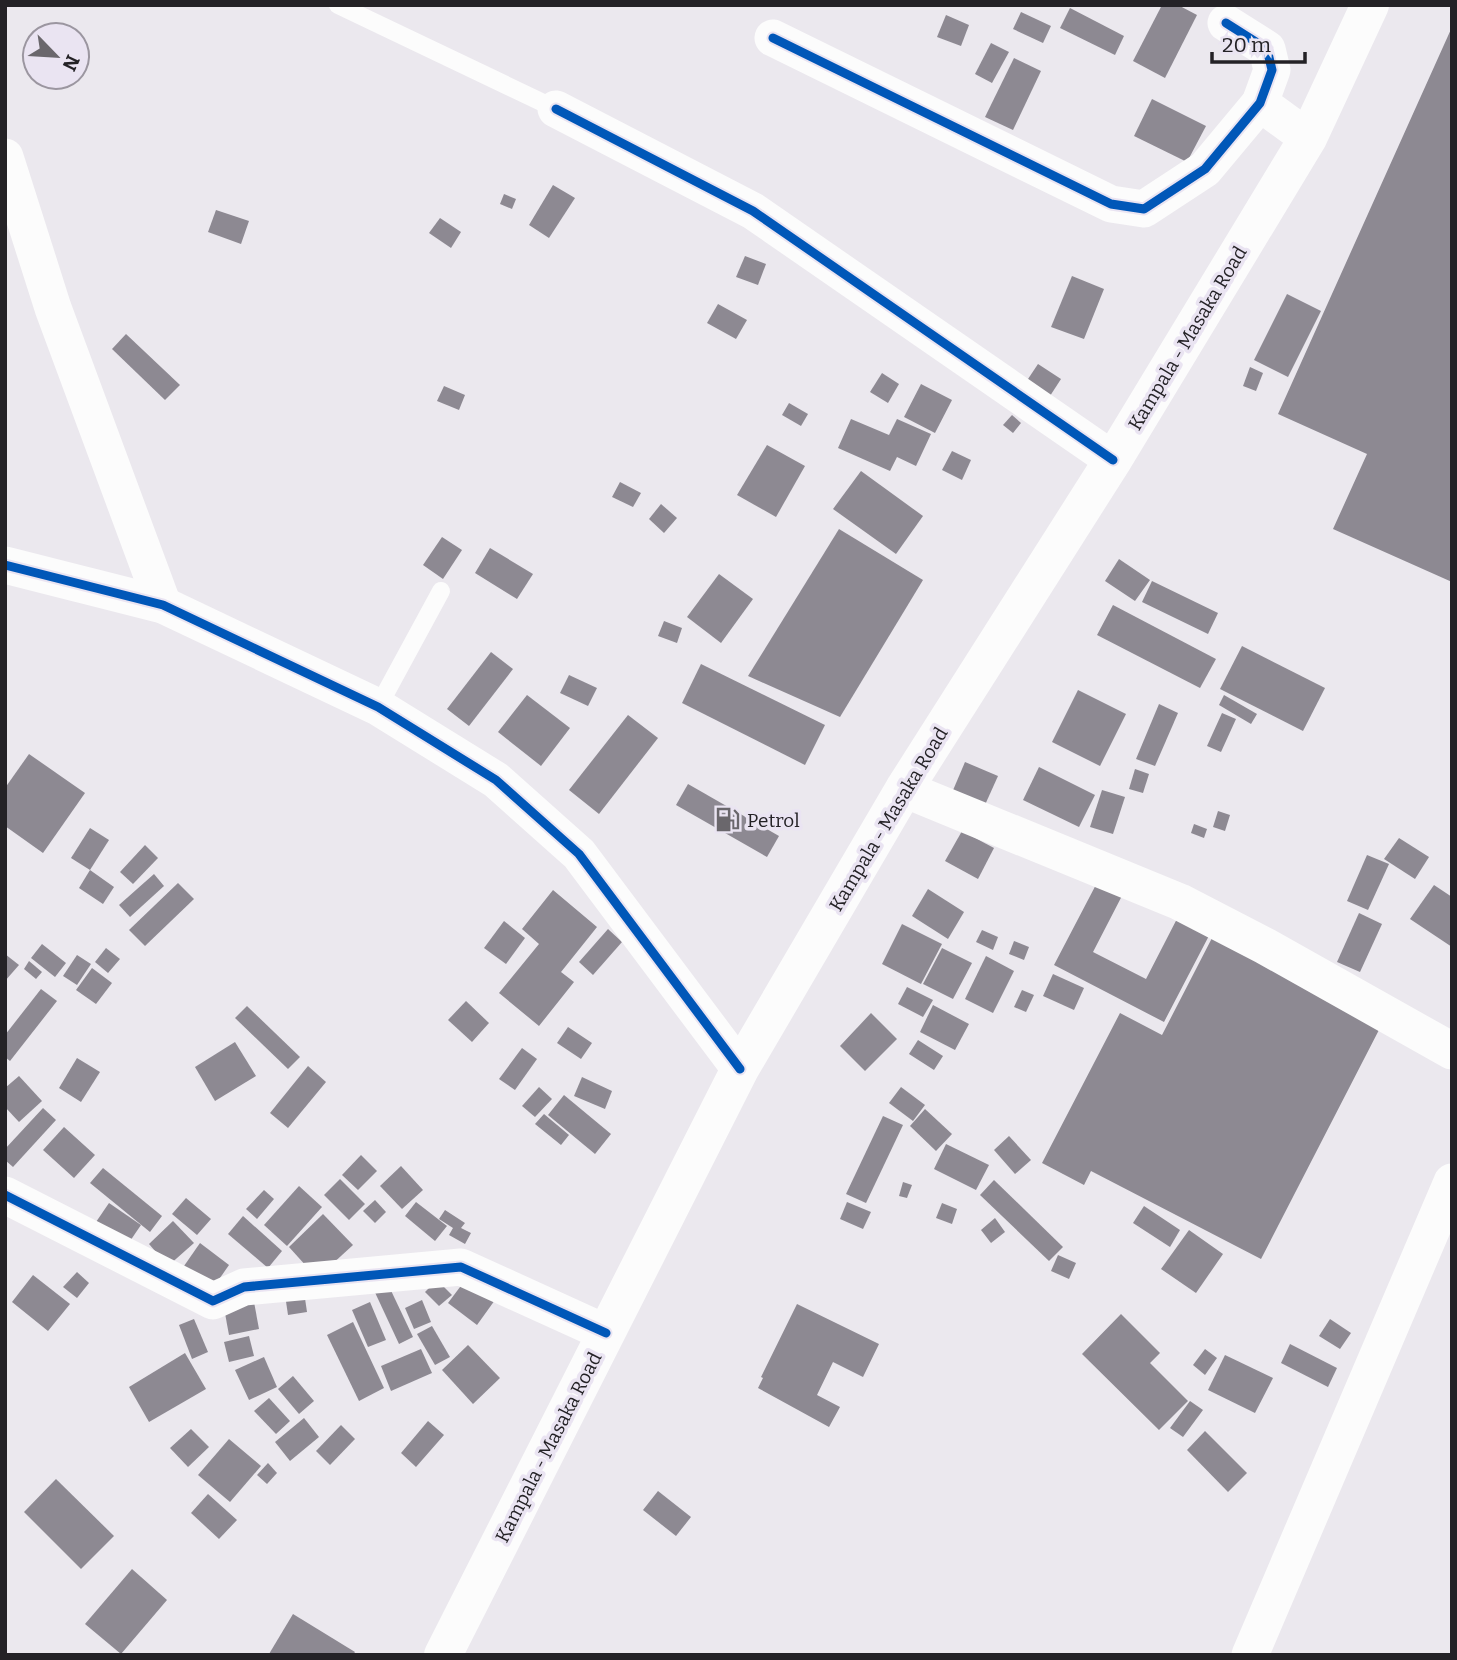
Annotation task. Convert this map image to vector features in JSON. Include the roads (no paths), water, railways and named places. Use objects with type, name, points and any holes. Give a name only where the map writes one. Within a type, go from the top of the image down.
[{"type":"main road","name":"Kampala - Masaka Road","points":[[443,1655],[740,1069],[904,789],[1113,460],[1308,138],[1370,5]]},
{"type":"street","points":[[773,38],[1111,204],[1143,209],[1205,169],[1260,103],[1272,70],[1267,49],[1226,23]]},
{"type":"street","points":[[1260,103],[1308,138]]},
{"type":"street","points":[[556,109],[752,211],[1113,460]]},
{"type":"street","points":[[5,157],[53,307],[163,605]]},
{"type":"street","points":[[5,565],[163,605],[378,707],[496,780],[579,854],[740,1069]]},
{"type":"street","points":[[904,789],[1180,902],[1265,946],[1452,1051]]},
{"type":"street","points":[[1250,1655],[1452,1182]]},
{"type":"street","points":[[5,1195],[213,1301],[244,1287],[461,1267],[606,1333]]},
{"type":"lane","points":[[338,5],[556,109]]},
{"type":"lane","points":[[378,707],[441,591]]},
{"type":"place","name":"Petrol","points":[[727,820]]}]
